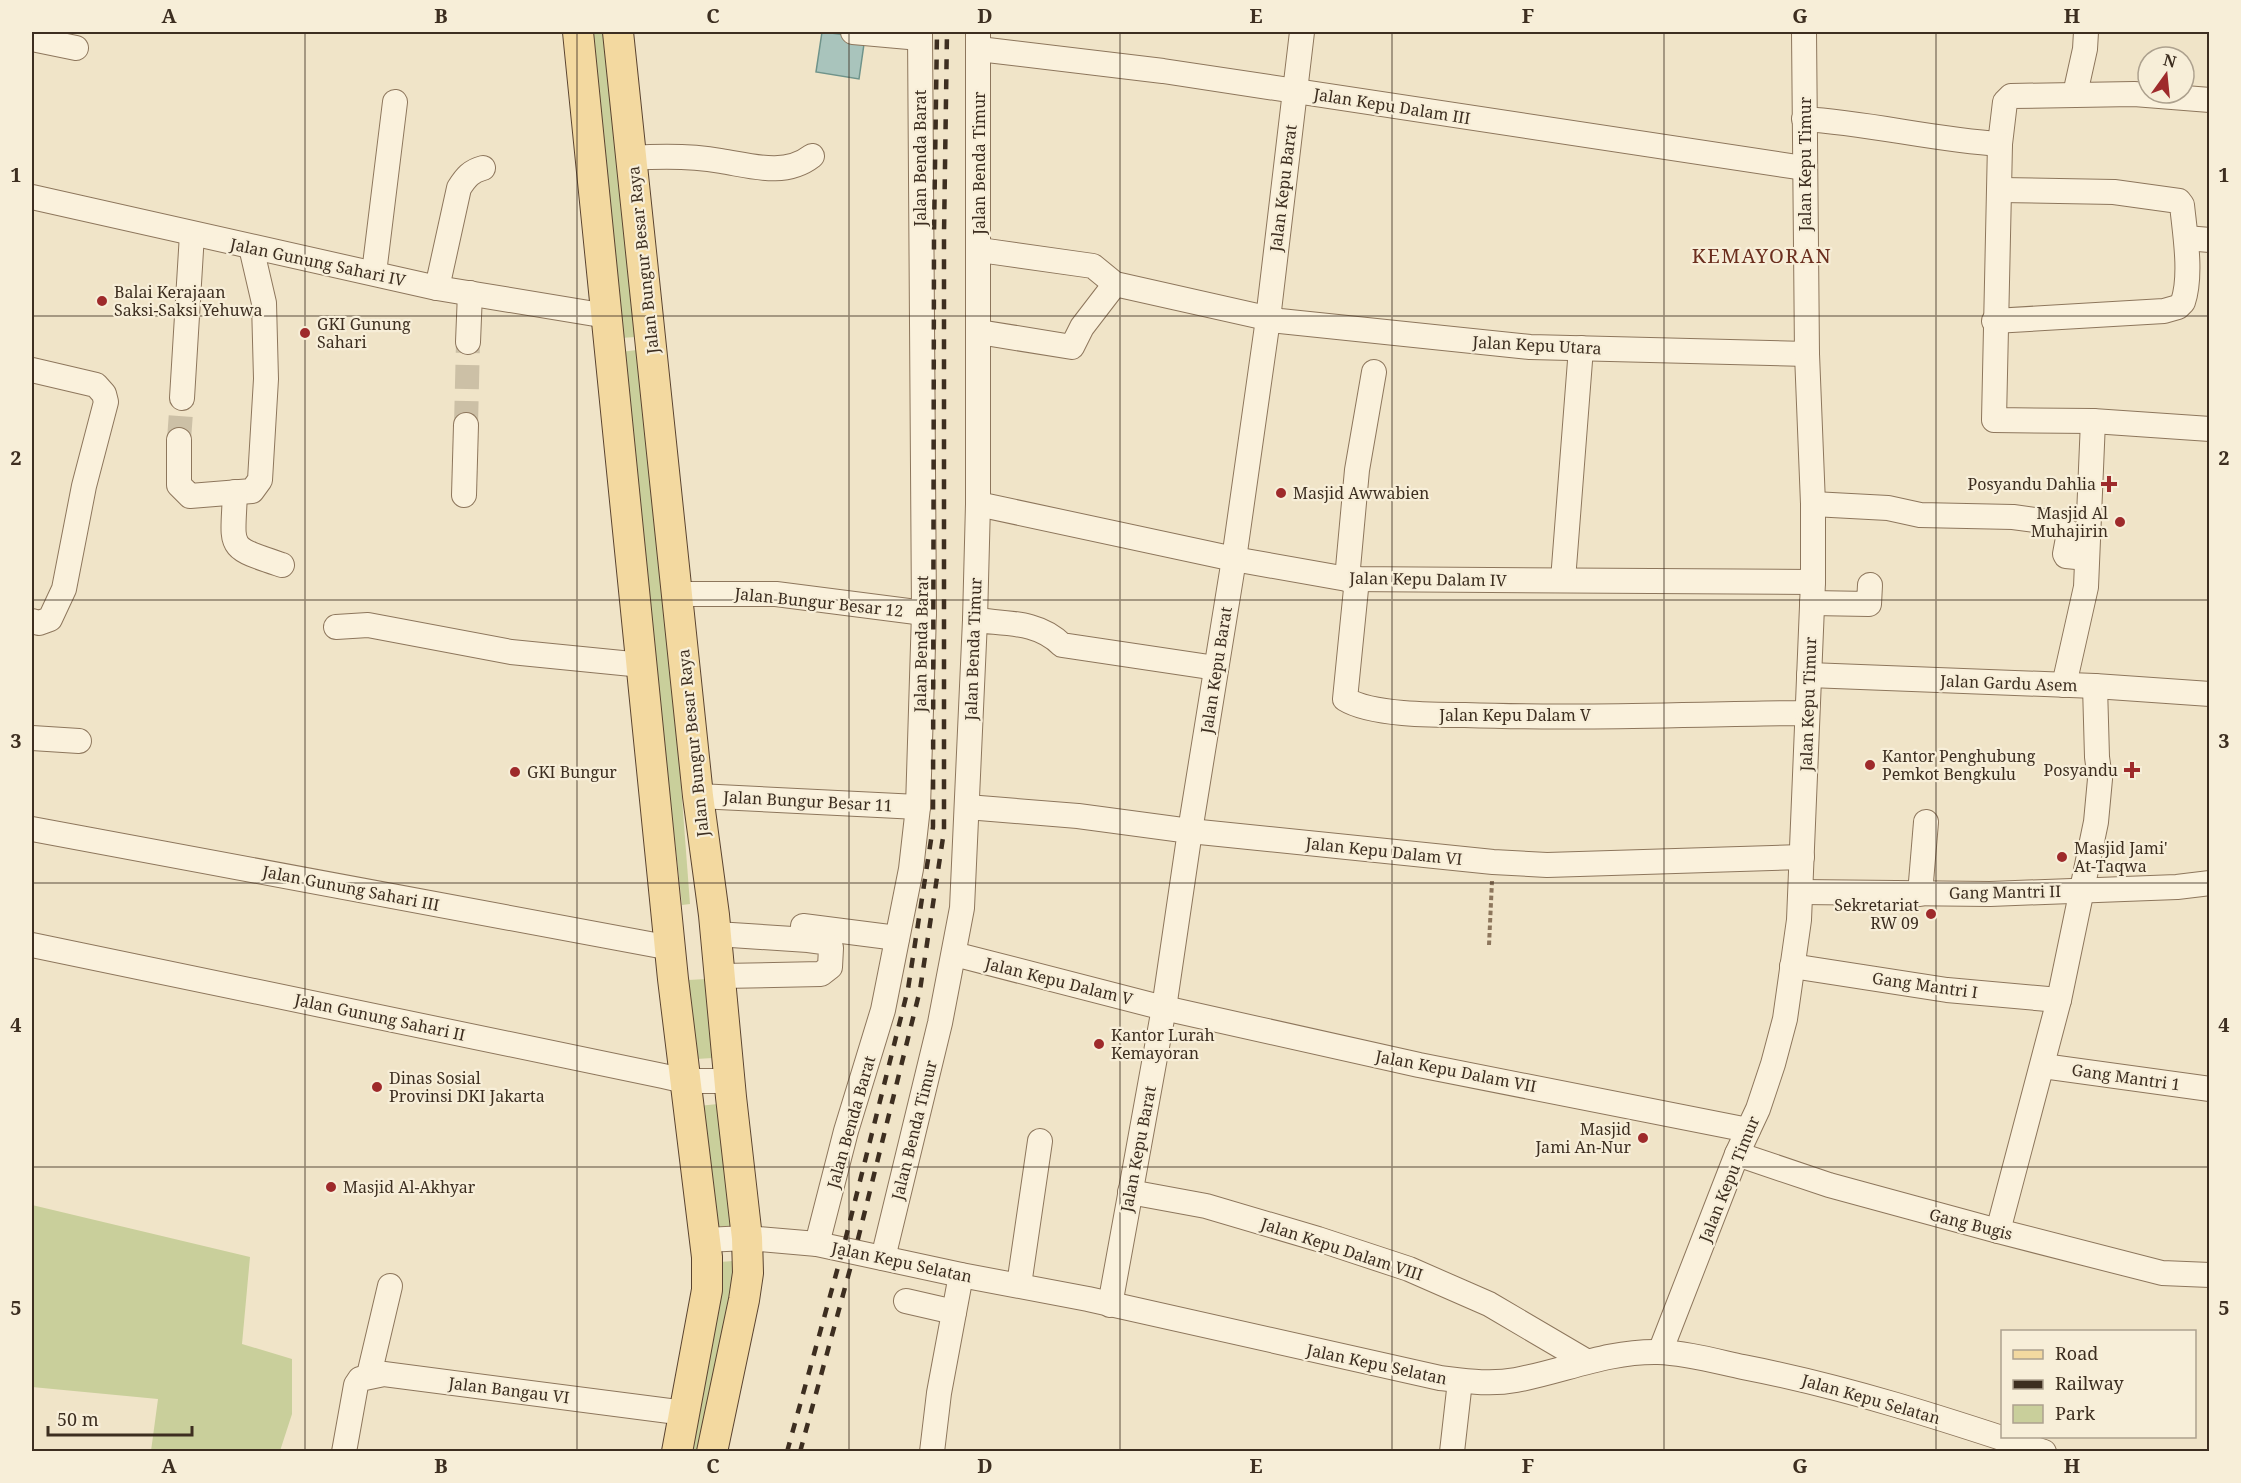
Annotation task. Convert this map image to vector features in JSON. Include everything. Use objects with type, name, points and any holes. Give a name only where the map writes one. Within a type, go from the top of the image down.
[{"type":"main road","points":[[578,32],[684,1081],[705,1240],[707,1290],[677,1452]]},
{"type":"main road","name":"Jalan Bungur Besar Raya","points":[[618,32],[747,1238],[748,1273],[744,1300],[712,1452]]},
{"type":"main road","points":[[672,960],[694,940],[699,930],[700,899],[708,869]]},
{"type":"main road","points":[[672,960],[692,958],[717,948]]},
{"type":"street","points":[[853,32],[920,35]]},
{"type":"street","name":"Jalan Kepu Barat","points":[[1110,1305],[1164,1008],[1234,559],[1268,319],[1302,32]]},
{"type":"street","name":"Jalan Kepu Timur","points":[[1660,1352],[1737,1154],[1758,1109],[1773,1064],[1785,1019],[1801,892],[1813,504],[1807,354],[1804,32]]},
{"type":"street","points":[[2076,94],[2086,32]]},
{"type":"street","name":"Jalan Benda Barat","points":[[817,1244],[846,1131],[883,1010],[911,869],[918,807],[924,613],[920,35]]},
{"type":"street","points":[[32,39],[76,48]]},
{"type":"street","name":"Jalan Kepu Dalam III","points":[[979,40],[1163,71],[1804,168]]},
{"type":"street","name":"Jalan Benda Timur","points":[[883,1258],[940,1023],[962,908],[978,504],[979,40]]},
{"type":"street","points":[[2210,100],[2134,94],[2011,96],[2007,98],[2000,144],[1994,321],[1994,420],[2093,421],[2210,429]]},
{"type":"street","points":[[374,273],[395,102]]},
{"type":"street","points":[[1804,118],[1848,122],[1970,142],[2000,144]]},
{"type":"street","points":[[632,158],[653,156],[721,161],[755,168],[786,167],[812,156]]},
{"type":"street","points":[[438,288],[459,188],[474,170],[483,168]]},
{"type":"street","points":[[1994,321],[2164,310],[2178,307],[2183,303],[2185,296],[2186,238],[2182,205],[2179,201],[2114,192],[2000,190]]},
{"type":"street","name":"Jalan Gunung Sahari IV","points":[[32,197],[251,248],[438,288],[607,316]]},
{"type":"street","points":[[182,398],[192,234]]},
{"type":"street","points":[[2186,238],[2210,240]]},
{"type":"street","points":[[179,440],[179,485],[190,496],[252,491],[260,480],[266,379],[264,303],[251,248]]},
{"type":"street","points":[[979,332],[1072,347],[1082,327],[1115,284],[1093,266],[980,250]]},
{"type":"street","name":"Jalan Kepu Utara","points":[[1115,284],[1268,319],[1450,340],[1530,347],[1807,354]]},
{"type":"street","points":[[468,342],[470,293]]},
{"type":"street","points":[[1563,580],[1581,348]]},
{"type":"street","points":[[32,370],[96,385],[104,394],[106,402],[84,486],[64,590],[50,619],[32,621]]},
{"type":"street","points":[[1352,579],[1357,470],[1374,372]]},
{"type":"street","points":[[2064,685],[2086,587],[2093,421]]},
{"type":"street","points":[[464,495],[466,424]]},
{"type":"street","points":[[234,492],[233,540],[237,547],[244,552],[282,565]]},
{"type":"street","name":"Jalan Kepu Dalam IV","points":[[978,504],[1234,559],[1352,579],[1563,580],[1812,592],[1869,604],[1870,585]]},
{"type":"street","points":[[1813,504],[1888,508],[1920,514],[2013,517],[2049,522],[2067,531],[2066,556],[2087,558]]},
{"type":"street","name":"Jalan Kepu Dalam V","points":[[1352,579],[1345,699],[1363,707],[1433,715],[1509,717],[1807,713]]},
{"type":"street","name":"Jalan Bungur Besar 12","points":[[678,594],[776,594],[924,613]]},
{"type":"street","points":[[975,621],[1035,627],[1051,634],[1062,645],[1216,668]]},
{"type":"street","points":[[336,627],[368,625],[511,652],[642,665]]},
{"type":"street","name":"Jalan Gardu Asem","points":[[1809,675],[2064,685],[2210,694]]},
{"type":"street","points":[[1998,1231],[2059,1000],[2096,822],[2100,779],[2097,757],[2095,687]]},
{"type":"street","points":[[32,738],[79,741]]},
{"type":"street","name":"Jalan Bungur Besar 11","points":[[698,796],[918,807]]},
{"type":"street","name":"Jalan Kepu Dalam VI","points":[[967,807],[1078,816],[1190,831],[1431,857],[1547,865],[1802,857]]},
{"type":"street","points":[[1920,894],[1926,822]]},
{"type":"street","name":"Jalan Gunung Sahari III","points":[[32,829],[672,960]]},
{"type":"street","name":"Gang Mantri II","points":[[1801,892],[1920,894],[2177,887],[2210,883]]},
{"type":"street","points":[[717,948],[897,938]]},
{"type":"street","name":"Jalan Gunung Sahari II","points":[[32,945],[684,1081],[729,1081]]},
{"type":"street","name":"Jalan Kepu Dalam V","points":[[954,954],[1164,1008]]},
{"type":"street","name":"Gang Mantri I","points":[[1792,966],[1947,990],[2059,1000]]},
{"type":"street","name":"Jalan Kepu Dalam VII","points":[[1164,1008],[1419,1065],[1748,1130]]},
{"type":"street","name":"Gang Mantri 1","points":[[2043,1066],[2210,1089]]},
{"type":"street","points":[[1019,1285],[1040,1141]]},
{"type":"street","name":"Gang Bugis","points":[[1737,1154],[1829,1185],[2162,1273],[2210,1275]]},
{"type":"street","name":"Jalan Kepu Dalam VIII","points":[[1130,1192],[1206,1206],[1409,1269],[1489,1304],[1586,1361]]},
{"type":"street","name":"Jalan Kepu Selatan","points":[[705,1240],[747,1238],[817,1244],[1019,1285],[1460,1381],[1491,1383],[1539,1375],[1613,1355],[1660,1352],[1780,1374],[1898,1404],[2001,1438]]},
{"type":"street","points":[[932,1452],[939,1393],[961,1275]]},
{"type":"street","points":[[344,1452],[356,1385],[360,1379],[369,1375],[390,1286]]},
{"type":"street","points":[[906,1301],[954,1312]]},
{"type":"street","points":[[1539,1375],[1544,1336]]},
{"type":"street","name":"Jalan Bangau VI","points":[[369,1375],[405,1375],[685,1413]]},
{"type":"street","points":[[1452,1452],[1460,1381]]},
{"type":"street","name":"Jalan Kepu Selatan","points":[[2001,1438],[2044,1452]]},
{"type":"path","points":[[1489,945],[1492,873]]},
{"type":"green space","points":[[588,32],[605,32],[636,337],[620,338]]},
{"type":"green space","points":[[637,350],[672,666],[690,904],[682,905],[621,352]]},
{"type":"green space","points":[[706,979],[713,1058],[696,1059],[688,980]]},
{"type":"green space","points":[[718,1104],[731,1227],[713,1231],[698,1106]]},
{"type":"green space","points":[[32,1205],[250,1257],[242,1344],[292,1359],[292,1414],[280,1451],[151,1451],[158,1399],[32,1387]]},
{"type":"green space","points":[[733,1261],[735,1274],[702,1451],[686,1452],[720,1262]]},
{"type":"water","points":[[822,32],[865,37],[859,79],[816,72]]},
{"type":"tunnel","points":[[466,425],[468,342]]},
{"type":"tunnel","points":[[179,440],[182,398]]},
{"type":"railway","points":[[787,1452],[843,1249],[908,989],[933,827],[934,234],[937,32]]},
{"type":"railway","points":[[800,1452],[855,1251],[920,990],[944,831],[944,234],[947,32]]},
{"type":"place","name":"Balai Kerajaan Saksi-Saksi Yehuwa","points":[[102,301]]},
{"type":"place","name":"GKI Gunung Sahari","points":[[305,333]]},
{"type":"place","name":"Posyandu Dahlia","points":[[2109,484]]},
{"type":"place","name":"Masjid Awwabien","points":[[1281,493]]},
{"type":"place","name":"Masjid Al Muhajirin","points":[[2120,522]]},
{"type":"place","name":"Kantor Penghubung Pemkot Bengkulu","points":[[1870,765]]},
{"type":"place","name":"Posyandu","points":[[2132,770]]},
{"type":"place","name":"GKI Bungur","points":[[515,772]]},
{"type":"place","name":"Masjid Jami' At-Taqwa","points":[[2062,857]]},
{"type":"place","name":"Sekretariat RW 09","points":[[1931,914]]},
{"type":"place","name":"Kantor Lurah Kemayoran","points":[[1099,1044]]},
{"type":"place","name":"Dinas Sosial Provinsi DKI Jakarta","points":[[377,1087]]},
{"type":"place","name":"Masjid Jami An-Nur","points":[[1643,1138]]},
{"type":"place","name":"Masjid Al-Akhyar","points":[[331,1187]]},
{"type":"district","name":"KEMAYORAN","points":[[1762,256]]}]
